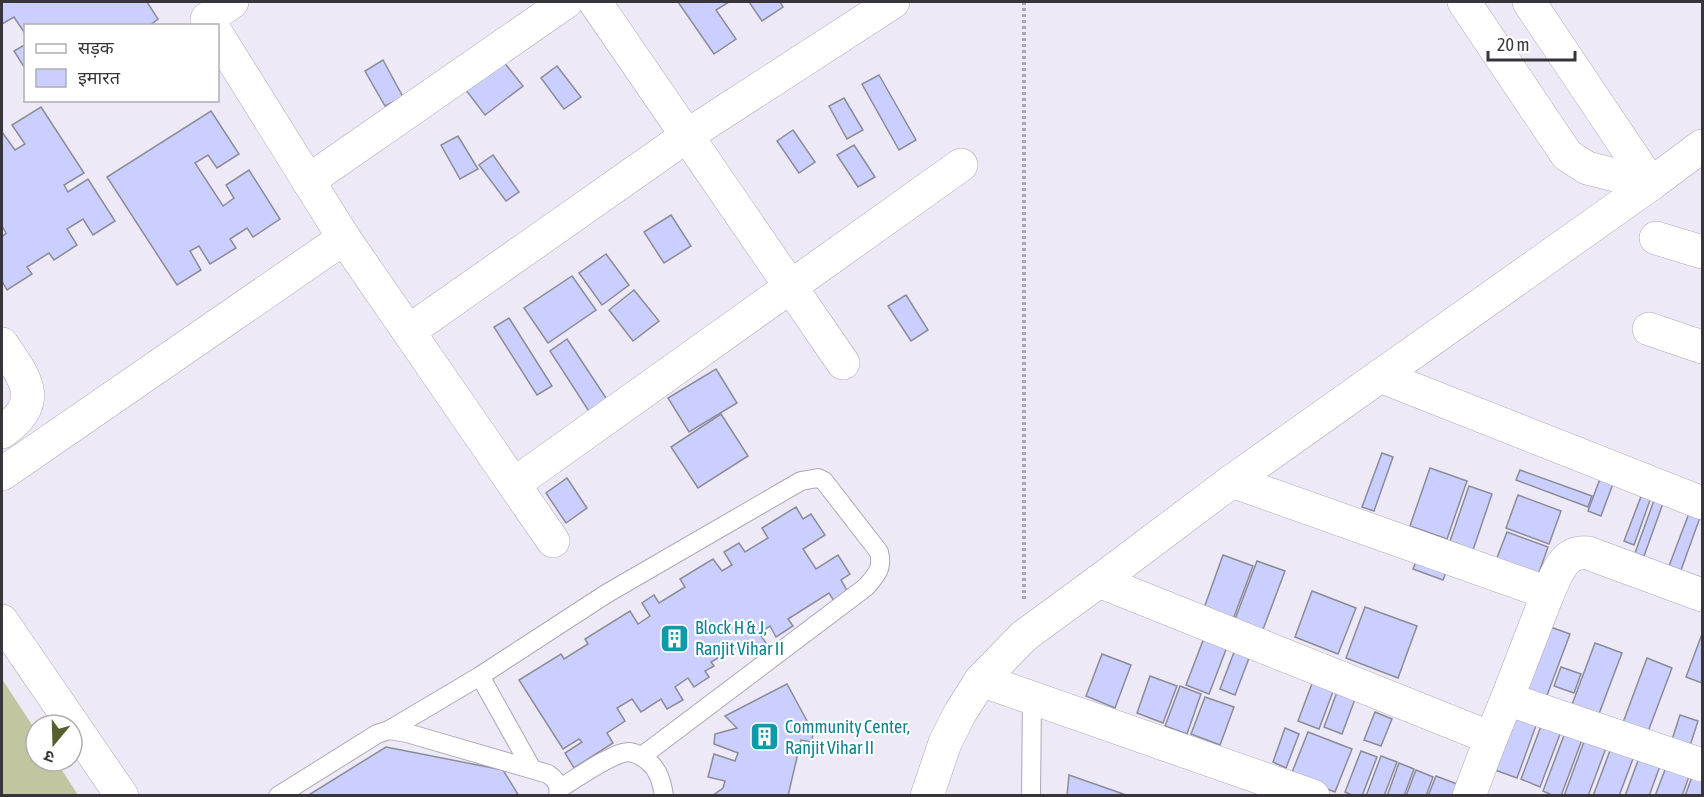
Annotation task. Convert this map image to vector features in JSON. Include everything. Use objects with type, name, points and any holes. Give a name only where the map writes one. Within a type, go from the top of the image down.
[{"type":"street","points":[[308,181],[567,2]]},
{"type":"street","points":[[595,2],[843,363]]},
{"type":"street","points":[[409,331],[688,135],[893,2]]},
{"type":"street","points":[[1464,2],[1567,155],[1587,168],[1651,184]]},
{"type":"street","points":[[1529,2],[1651,184]]},
{"type":"street","points":[[219,29],[344,238],[553,541]]},
{"type":"street","points":[[927,795],[945,743],[960,713],[981,680],[1024,636],[1232,481],[1702,146]]},
{"type":"street","points":[[514,484],[961,165]]},
{"type":"street","points":[[2,474],[344,238]]},
{"type":"street","points":[[1656,238],[1702,252]]},
{"type":"street","points":[[1649,329],[1702,347]]},
{"type":"street","points":[[2,344],[25,379],[29,391],[25,408],[2,432]]},
{"type":"street","points":[[1380,376],[1702,504]]},
{"type":"street","points":[[1232,481],[1548,592]]},
{"type":"street","points":[[1469,795],[1548,592],[1562,563],[1570,556],[1579,552],[1588,553],[1702,595]]},
{"type":"street","points":[[1099,581],[1491,738]]},
{"type":"street","points":[[2,621],[122,795]]},
{"type":"street","points":[[981,680],[1313,795]]},
{"type":"street","points":[[1507,699],[1702,765]]},
{"type":"lane","points":[[278,795],[362,741],[388,730],[480,676],[606,594],[801,481],[818,478],[824,482],[879,552],[882,563],[879,573],[866,586],[642,756]]},
{"type":"lane","points":[[480,676],[532,769]]},
{"type":"lane","points":[[1031,795],[1032,698]]},
{"type":"lane","points":[[388,730],[406,733],[548,774],[556,780],[559,792],[609,759],[631,752],[642,756],[654,767],[662,783],[664,795]]},
{"type":"path","points":[[1024,2],[1024,636]]},
{"type":"green space","points":[[2,679],[24,713],[24,773],[64,773],[78,795],[2,795]]},
{"type":"building","points":[[2,2],[147,2],[158,19],[152,24],[24,24],[24,32],[14,17],[2,24]]},
{"type":"building","points":[[678,2],[729,2],[716,10],[736,39],[714,54]]},
{"type":"building","points":[[749,2],[780,2],[783,7],[762,21]]},
{"type":"building","points":[[24,45],[24,67],[14,51]]},
{"type":"building","points":[[499,56],[523,86],[485,115],[462,85]]},
{"type":"building","points":[[383,60],[403,97],[385,106],[365,71]]},
{"type":"building","points":[[557,66],[581,97],[564,109],[541,78]]},
{"type":"building","points":[[879,75],[916,140],[899,150],[862,84]]},
{"type":"building","points":[[844,98],[863,130],[847,139],[829,106]]},
{"type":"building","points":[[41,107],[84,173],[64,185],[68,192],[88,179],[115,221],[93,235],[83,219],[67,229],[77,245],[54,260],[49,253],[27,267],[32,274],[7,290],[2,281],[2,237],[6,233],[2,226],[2,132],[15,150],[25,144],[12,125]]},
{"type":"building","points":[[211,111],[239,154],[217,168],[208,155],[195,163],[223,206],[234,198],[226,185],[249,170],[280,219],[253,237],[247,228],[230,239],[236,248],[210,264],[199,246],[190,251],[201,270],[177,285],[107,177]]},
{"type":"building","points":[[793,130],[815,162],[799,173],[777,141]]},
{"type":"building","points":[[458,136],[478,169],[460,179],[441,145]]},
{"type":"building","points":[[854,145],[875,177],[858,187],[837,155]]},
{"type":"building","points":[[493,155],[519,192],[506,201],[479,165]]},
{"type":"building","points":[[671,215],[691,246],[664,263],[644,232]]},
{"type":"building","points":[[606,254],[629,285],[602,305],[579,273]]},
{"type":"building","points":[[572,276],[596,310],[548,343],[524,308]]},
{"type":"building","points":[[634,290],[659,321],[633,341],[609,310]]},
{"type":"building","points":[[906,295],[928,330],[911,341],[888,306]]},
{"type":"building","points":[[509,318],[552,386],[537,395],[494,327]]},
{"type":"building","points":[[567,339],[610,404],[592,416],[550,351]]},
{"type":"building","points":[[716,369],[737,403],[689,432],[668,398]]},
{"type":"building","points":[[721,414],[748,456],[698,488],[671,447]]},
{"type":"building","points":[[1382,453],[1393,457],[1374,511],[1362,507]]},
{"type":"building","points":[[1430,468],[1467,481],[1447,539],[1410,526]]},
{"type":"building","points":[[1604,468],[1617,473],[1601,516],[1588,511]]},
{"type":"building","points":[[1520,470],[1592,496],[1588,507],[1516,480]]},
{"type":"building","points":[[567,478],[587,508],[566,523],[546,493]]},
{"type":"building","points":[[1469,486],[1492,494],[1473,550],[1450,541]]},
{"type":"building","points":[[1645,486],[1654,489],[1634,545],[1624,541]]},
{"type":"building","points":[[1657,492],[1666,495],[1644,556],[1635,553]]},
{"type":"building","points":[[1518,495],[1561,511],[1549,544],[1506,528]]},
{"type":"building","name":"Block H & J, Ranjit Vihar II","points":[[796,507],[803,519],[811,514],[825,535],[803,549],[816,569],[838,555],[850,574],[841,580],[848,592],[834,601],[829,593],[788,619],[793,626],[776,637],[770,626],[759,633],[766,643],[752,652],[748,644],[739,650],[737,647],[711,662],[714,666],[705,671],[709,677],[694,687],[688,678],[675,687],[683,700],[667,709],[661,699],[641,712],[632,699],[617,708],[625,721],[607,733],[613,743],[574,768],[565,753],[582,742],[579,739],[563,749],[519,680],[561,654],[564,659],[588,644],[585,639],[630,611],[638,624],[650,616],[642,603],[654,595],[659,603],[685,587],[680,579],[713,559],[722,571],[732,565],[724,552],[739,543],[745,552],[768,538],[762,528]]},
{"type":"building","points":[[1691,508],[1702,512],[1681,570],[1669,566]]},
{"type":"building","points":[[1507,532],[1548,547],[1537,578],[1495,563]]},
{"type":"building","points":[[1223,555],[1253,566],[1232,622],[1203,611]]},
{"type":"building","points":[[1417,559],[1447,570],[1443,580],[1413,569]]},
{"type":"building","points":[[1257,561],[1285,571],[1262,632],[1234,622]]},
{"type":"building","points":[[1312,591],[1356,608],[1338,654],[1295,637]]},
{"type":"building","points":[[1365,607],[1417,626],[1398,678],[1346,658]]},
{"type":"building","points":[[1542,624],[1570,634],[1546,698],[1518,688]]},
{"type":"building","points":[[1702,634],[1702,683],[1686,677]]},
{"type":"building","points":[[1204,638],[1227,647],[1209,694],[1186,685]]},
{"type":"building","points":[[1595,643],[1622,653],[1597,719],[1570,710]]},
{"type":"building","points":[[1236,647],[1251,653],[1235,695],[1220,689]]},
{"type":"building","points":[[1102,654],[1131,665],[1115,708],[1086,696]]},
{"type":"building","points":[[1647,658],[1672,668],[1646,737],[1621,728]]},
{"type":"building","points":[[1561,667],[1581,674],[1574,693],[1554,686]]},
{"type":"building","points":[[1316,673],[1337,681],[1319,729],[1298,721]]},
{"type":"building","points":[[1150,676],[1177,686],[1163,723],[1137,713]]},
{"type":"building","name":"Community Center, Ranjit Vihar II","points":[[787,684],[813,732],[812,742],[801,740],[788,796],[712,796],[723,788],[725,781],[708,777],[714,754],[735,761],[738,753],[714,744],[715,734],[737,728],[725,716]]},
{"type":"building","points":[[1340,684],[1358,691],[1342,734],[1324,727]]},
{"type":"building","points":[[1180,686],[1201,694],[1187,734],[1165,726]]},
{"type":"building","points":[[1205,697],[1234,707],[1220,745],[1191,734]]},
{"type":"building","points":[[1375,712],[1392,719],[1381,746],[1364,740]]},
{"type":"building","points":[[1517,712],[1538,720],[1517,778],[1495,770]]},
{"type":"building","points":[[1680,715],[1698,721],[1687,755],[1669,749]]},
{"type":"building","points":[[1543,721],[1562,729],[1540,787],[1521,779]]},
{"type":"building","points":[[1285,728],[1299,734],[1286,768],[1273,762]]},
{"type":"building","points":[[1566,730],[1583,737],[1561,796],[1554,796],[1543,791]]},
{"type":"building","points":[[1308,732],[1352,749],[1335,792],[1291,775]]},
{"type":"building","points":[[1585,739],[1606,748],[1588,796],[1564,796]]},
{"type":"building","points":[[386,747],[503,770],[519,796],[307,796]]},
{"type":"building","points":[[1611,748],[1634,756],[1619,796],[1593,796]]},
{"type":"building","points":[[1361,751],[1377,757],[1362,796],[1354,796],[1345,792]]},
{"type":"building","points":[[1381,756],[1397,762],[1384,796],[1366,796]]},
{"type":"building","points":[[1639,758],[1660,766],[1649,796],[1625,796]]},
{"type":"building","points":[[1668,762],[1691,771],[1682,796],[1655,796]]},
{"type":"building","points":[[1399,763],[1414,769],[1404,796],[1387,796]]},
{"type":"building","points":[[1416,770],[1433,777],[1426,796],[1406,796]]},
{"type":"building","points":[[1693,774],[1702,778],[1702,796],[1685,796]]},
{"type":"building","points":[[1069,775],[1129,796],[1067,796]]},
{"type":"building","points":[[1436,776],[1457,784],[1453,796],[1428,796]]},
{"type":"place","name":"Block H & J, Ranjit Vihar II","points":[[674,638]]},
{"type":"place","name":"Community Center, Ranjit Vihar II","points":[[764,737]]}]
